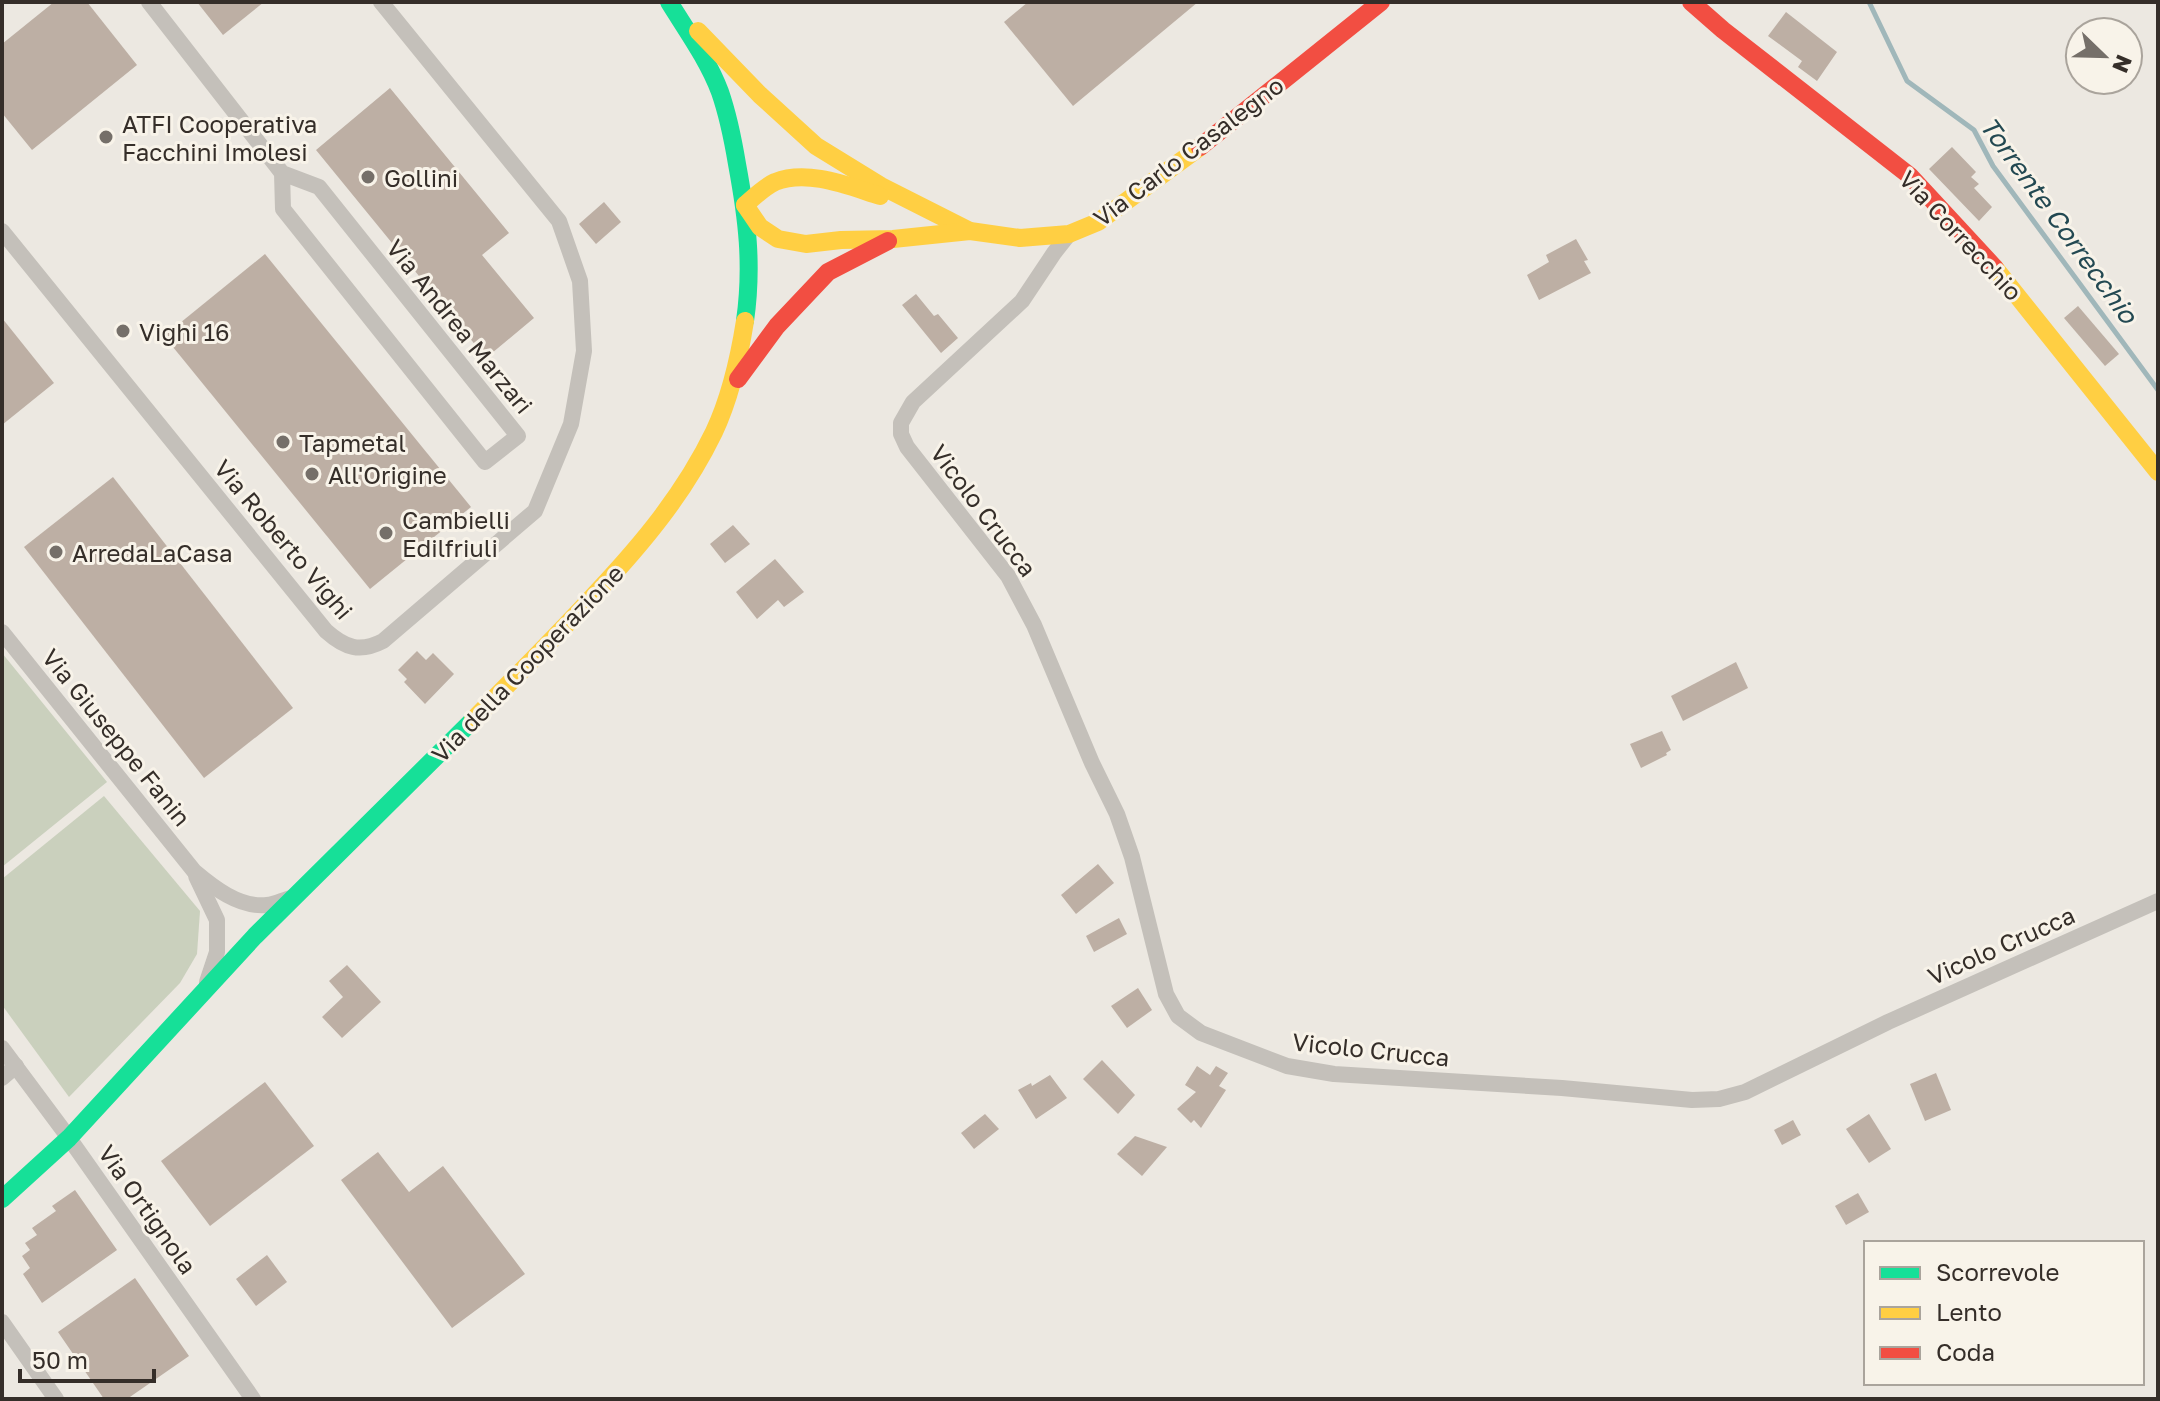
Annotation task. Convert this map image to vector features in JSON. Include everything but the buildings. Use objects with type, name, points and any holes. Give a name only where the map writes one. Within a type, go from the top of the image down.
[{"type":"street","points":[[149,2],[282,173]]},
{"type":"street","name":"Via Roberto Vighi","points":[[2,231],[326,631],[354,648],[383,641],[535,511],[571,424],[584,351],[580,281],[559,221],[381,2]]},
{"type":"street","name":"Via della Cooperazione","points":[[2,1199],[69,1138],[205,988],[293,897],[561,631],[634,552],[666,513],[693,472],[715,430],[730,390],[741,347],[750,255],[745,205],[732,135],[720,93],[669,2]]},
{"type":"street","name":"Via Carlo Casalegno","points":[[669,2],[760,95],[816,146],[881,186],[970,231]]},
{"type":"street","name":"Via Carlo Casalegno","points":[[928,211],[854,188],[801,176],[773,183],[745,205],[760,227],[778,239],[806,244],[970,231],[1020,238],[1069,234],[1098,222],[1196,150],[1381,2]]},
{"type":"street","name":"Via Correcchio","points":[[1691,2],[1910,176],[1988,260],[2158,472]]},
{"type":"street","name":"Via Andrea Marzari","points":[[282,173],[319,187],[518,436],[485,462],[283,209],[282,173]]},
{"type":"street","name":"Vicolo Crucca","points":[[1069,234],[1022,301],[913,402],[901,423],[901,434],[907,447],[1008,576],[1034,625],[1117,814],[1132,857],[1166,994],[1178,1016],[1201,1033],[1287,1066],[1334,1074],[1562,1088],[1692,1100],[1719,1099],[1745,1092],[1888,1022],[2158,901]]},
{"type":"street","name":"Via Carlo Casalegno","points":[[730,390],[777,326],[828,272],[893,239]]},
{"type":"street","name":"Via Giuseppe Fanin","points":[[2,632],[194,871],[238,901]]},
{"type":"street","name":"Via Giuseppe Fanin","points":[[194,871],[224,930],[252,940]]},
{"type":"street","points":[[238,901],[265,905],[293,897]]},
{"type":"street","points":[[238,901],[252,921],[252,940]]},
{"type":"street","name":"Via Giuseppe Fanin","points":[[205,988],[217,952],[217,920]]},
{"type":"street","name":"Via Ortignola","points":[[2,1048],[253,1399]]},
{"type":"street","points":[[2,1078],[16,1066]]},
{"type":"street","points":[[2,1322],[56,1399]]},
{"type":"green space","points":[[2,653],[107,782],[2,867]]},
{"type":"green space","points":[[104,796],[200,911],[197,954],[180,983],[69,1097],[2,1005],[2,879]]},
{"type":"waterway","name":"Torrente Correcchio","points":[[1869,2],[1907,81],[1974,130],[1993,166],[2158,390]]},
{"type":"traffic: fast","points":[[669,2],[710,69],[730,128],[748,242],[749,280],[745,321]]},
{"type":"traffic: fast","points":[[2,1199],[69,1138],[255,936],[473,720]]},
{"type":"traffic: slow","points":[[698,31],[760,95],[816,146],[881,186],[968,230]]},
{"type":"traffic: slow","points":[[745,205],[760,227],[778,239],[806,244],[970,231],[1020,238],[1069,234],[1098,222],[1200,147]]},
{"type":"traffic: slow","points":[[745,205],[775,182],[801,177],[828,180],[880,196]]},
{"type":"traffic: slow","points":[[1995,268],[2158,472]]},
{"type":"traffic: slow","points":[[473,720],[613,575],[676,497],[720,419],[733,378],[745,321]]},
{"type":"traffic: jam","points":[[1200,147],[1381,2]]},
{"type":"traffic: jam","points":[[1691,2],[1910,176],[1995,268]]},
{"type":"traffic: jam","points":[[738,379],[777,326],[828,272],[888,241]]},
{"type":"place","name":"ATFI Cooperativa Facchini Imolesi","points":[[106,137]]},
{"type":"place","name":"Gollini","points":[[368,177]]},
{"type":"place","name":"Vighi 16","points":[[123,331]]},
{"type":"place","name":"Tapmetal","points":[[283,442]]},
{"type":"place","name":"All'Origine","points":[[312,474]]},
{"type":"place","name":"Cambielli Edilfriuli","points":[[386,533]]},
{"type":"place","name":"ArredaLaCasa","points":[[56,552]]}]
